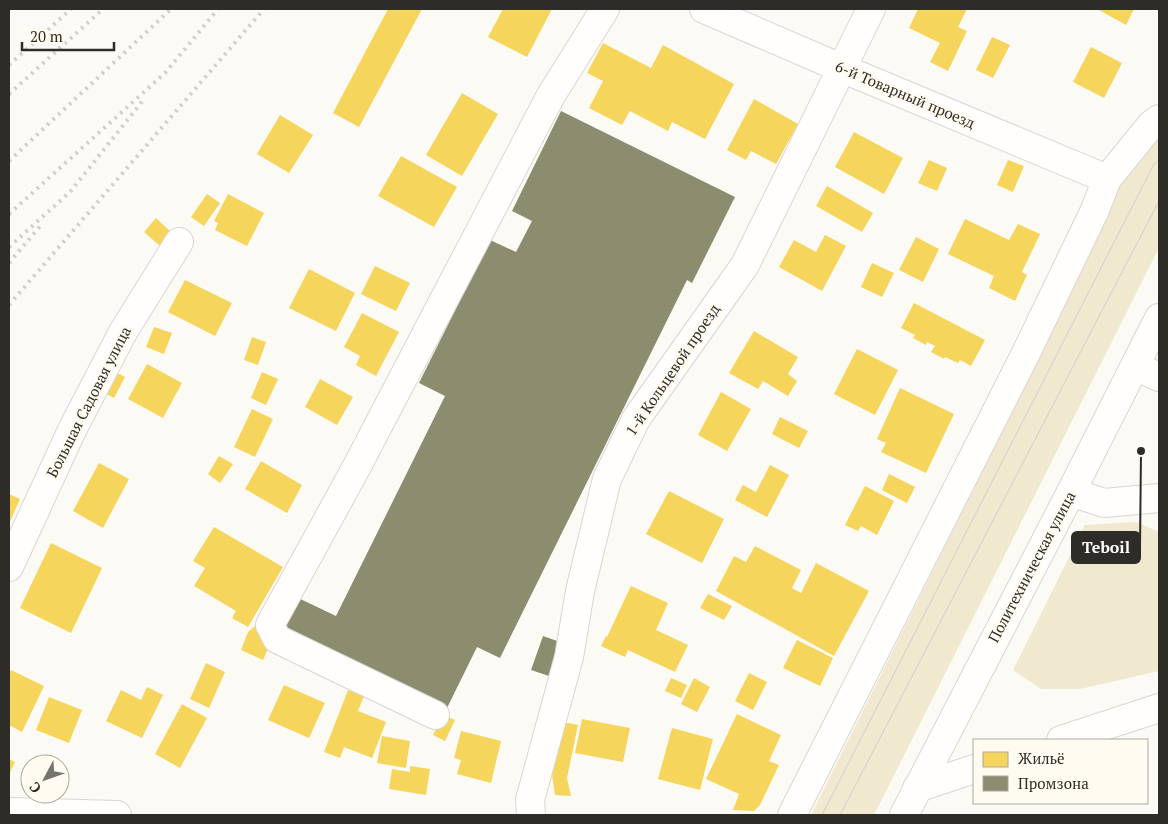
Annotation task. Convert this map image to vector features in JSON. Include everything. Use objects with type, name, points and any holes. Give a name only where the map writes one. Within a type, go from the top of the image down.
[{"type":"street","points":[[435,714],[277,639],[270,625],[355,470],[550,97],[605,9]]},
{"type":"street","name":"6-й Товарный проезд","points":[[704,9],[840,68],[1107,179]]},
{"type":"street","name":"1-й Кольцевой проезд","points":[[531,815],[530,800],[569,657],[580,591],[607,479],[636,420],[745,265],[840,68],[871,9]]},
{"type":"street","points":[[792,815],[1025,355],[1094,212],[1107,179],[1151,125],[1159,119]]},
{"type":"street","name":"Большая Садовая улица","points":[[9,567],[80,414],[123,332],[179,242]]},
{"type":"street","name":"Политехническая улица","points":[[904,815],[1159,318]]},
{"type":"street","points":[[1135,366],[1159,377]]},
{"type":"street","points":[[1071,492],[1104,503],[1159,498]]},
{"type":"street","points":[[1064,739],[1159,708]]},
{"type":"street","points":[[917,788],[973,769]]},
{"type":"street","points":[[9,812],[117,815]]},
{"type":"shaded area","points":[[1159,139],[1159,248],[874,815],[811,815],[1037,362],[1123,179]]},
{"type":"shaded area","points":[[1136,522],[1159,532],[1159,671],[1080,689],[1041,689],[1013,670],[1085,525]]},
{"type":"building: Жильё","points":[[388,9],[422,9],[359,127],[333,113]]},
{"type":"building: Жильё","points":[[503,9],[552,9],[527,57],[488,37]]},
{"type":"building: Жильё","points":[[918,9],[967,9],[958,27],[967,31],[948,71],[930,62],[940,43],[909,28]]},
{"type":"building: Жильё","points":[[1097,9],[1134,9],[1126,25]]},
{"type":"building: Жильё","points":[[992,37],[1010,45],[993,78],[976,70]]},
{"type":"building: Жильё","points":[[603,43],[651,68],[663,45],[734,84],[705,139],[672,122],[668,131],[630,111],[622,125],[589,108],[603,81],[587,73]]},
{"type":"building: Жильё","points":[[1091,47],[1122,63],[1104,98],[1073,82]]},
{"type":"building: Жильё","points":[[462,93],[498,114],[462,176],[426,155]]},
{"type":"building: Жильё","points":[[754,99],[798,124],[776,164],[751,151],[746,160],[727,150]]},
{"type":"building: Жильё","points":[[280,115],[313,135],[289,173],[257,154]]},
{"type":"building: Жильё","points":[[854,132],[903,158],[884,194],[835,167]]},
{"type":"building: Жильё","points":[[401,156],[457,187],[434,227],[378,196]]},
{"type":"building: Жильё","points":[[929,160],[947,168],[937,191],[918,183]]},
{"type":"building: Жильё","points":[[1008,160],[1024,166],[1013,192],[997,185]]},
{"type":"building: Жильё","points":[[827,186],[873,213],[862,232],[816,206]]},
{"type":"building: Жильё","points":[[207,194],[220,203],[204,226],[191,217]]},
{"type":"building: Жильё","points":[[228,194],[264,213],[247,246],[215,230],[218,223],[214,221]]},
{"type":"building: Жильё","points":[[156,218],[172,233],[160,246],[144,232]]},
{"type":"building: Жильё","points":[[965,219],[1009,240],[1018,224],[1040,234],[1022,272],[1027,275],[1015,301],[989,288],[994,276],[948,254]]},
{"type":"building: Жильё","points":[[825,235],[846,246],[822,291],[779,267],[794,240],[816,252]]},
{"type":"building: Жильё","points":[[916,237],[939,249],[923,282],[899,270]]},
{"type":"building: Жильё","points":[[872,263],[894,273],[882,297],[861,287]]},
{"type":"building: Жильё","points":[[375,266],[410,283],[396,311],[361,294]]},
{"type":"building: Жильё","points":[[309,269],[355,293],[336,331],[289,308]]},
{"type":"building: Жильё","points":[[185,280],[232,303],[215,336],[168,312]]},
{"type":"building: Жильё","points":[[914,303],[985,340],[971,366],[960,360],[958,363],[945,357],[944,359],[931,352],[935,346],[927,342],[926,345],[913,338],[915,335],[901,328]]},
{"type":"building: Жильё","points":[[362,313],[399,332],[376,376],[356,365],[360,356],[344,347]]},
{"type":"building: Жильё","points":[[154,327],[172,333],[164,354],[146,347]]},
{"type":"building: Жильё","points":[[754,331],[798,357],[788,374],[797,381],[788,396],[763,381],[758,389],[729,373]]},
{"type":"building: Жильё","points":[[252,337],[266,342],[258,365],[244,360]]},
{"type":"building: Жильё","points":[[857,349],[898,370],[875,415],[834,394]]},
{"type":"building: Жильё","points":[[147,364],[182,383],[163,418],[128,399]]},
{"type":"building: Жильё","points":[[112,370],[125,377],[114,398],[101,391]]},
{"type":"building: Жильё","points":[[262,372],[278,379],[266,405],[251,398]]},
{"type":"building: Жильё","points":[[320,379],[353,397],[337,425],[305,407]]},
{"type":"building: Жильё","points":[[900,388],[954,414],[926,473],[881,452],[886,443],[877,439]]},
{"type":"building: Жильё","points":[[721,392],[751,409],[727,451],[698,435]]},
{"type":"building: Жильё","points":[[252,409],[273,419],[255,457],[234,447]]},
{"type":"building: Жильё","points":[[780,417],[808,431],[799,448],[772,434]]},
{"type":"building: Жильё","points":[[219,456],[233,464],[220,483],[208,474]]},
{"type":"building: Жильё","points":[[261,461],[302,485],[287,513],[245,489]]},
{"type":"building: Жильё","points":[[99,463],[129,479],[103,528],[73,511]]},
{"type":"building: Жильё","points":[[770,465],[789,475],[767,517],[735,500],[743,485],[756,492]]},
{"type":"building: Жильё","points":[[889,474],[915,487],[907,503],[882,490]]},
{"type":"building: Жильё","points":[[865,486],[894,501],[877,535],[861,526],[858,531],[845,525]]},
{"type":"building: Жильё","points":[[669,491],[724,519],[702,563],[646,534]]},
{"type":"building: Жильё","points":[[9,494],[20,499],[9,524]]},
{"type":"building: Жильё","points":[[214,527],[283,567],[248,627],[232,618],[236,611],[194,586],[205,568],[193,561]]},
{"type":"building: Жильё","points":[[51,543],[102,568],[71,633],[20,608]]},
{"type":"building: Жильё","points":[[755,546],[801,570],[792,588],[801,593],[816,563],[869,591],[834,656],[716,591],[734,556],[746,562]]},
{"type":"building: Жильё","points":[[631,586],[668,603],[656,630],[688,645],[675,672],[628,650],[625,657],[601,646]]},
{"type":"building: Жильё","points":[[708,594],[732,606],[724,620],[700,608]]},
{"type":"building: Жильё","points":[[256,625],[269,646],[263,660],[241,650],[248,632]]},
{"type":"building: Жильё","points":[[797,640],[833,658],[820,686],[783,668]]},
{"type":"building: Жильё","points":[[206,663],[225,672],[209,708],[190,699]]},
{"type":"building: Жильё","points":[[11,670],[44,686],[22,732],[9,725],[9,674]]},
{"type":"building: Жильё","points":[[749,673],[767,682],[753,710],[735,701]]},
{"type":"building: Жильё","points":[[671,678],[687,685],[681,698],[665,691]]},
{"type":"building: Жильё","points":[[694,678],[710,687],[697,712],[681,704]]},
{"type":"building: Жильё","points":[[284,685],[325,703],[309,738],[268,720]]},
{"type":"building: Жильё","points":[[147,687],[163,695],[142,738],[106,721],[121,690],[141,700]]},
{"type":"building: Жильё","points":[[348,690],[364,696],[358,711],[386,722],[372,758],[344,747],[340,758],[324,752]]},
{"type":"building: Жильё","points":[[49,697],[82,710],[69,743],[36,730]]},
{"type":"building: Жильё","points":[[182,704],[207,718],[180,768],[155,754]]},
{"type":"building: Жильё","points":[[737,714],[781,735],[769,761],[779,765],[760,805],[754,811],[733,810],[739,794],[706,779]]},
{"type":"building: Жильё","points":[[443,715],[455,720],[445,741],[433,735]]},
{"type":"building: Жильё","points":[[582,719],[630,728],[623,762],[575,753]]},
{"type":"building: Жильё","points":[[563,722],[578,725],[567,778],[571,796],[555,795],[552,775]]},
{"type":"building: Жильё","points":[[672,728],[713,739],[700,790],[658,779]]},
{"type":"building: Жильё","points":[[461,731],[501,741],[491,783],[457,774],[461,760],[454,758]]},
{"type":"building: Жильё","points":[[382,736],[410,741],[406,768],[377,763]]},
{"type":"building: Жильё","points":[[9,759],[15,762],[9,775]]},
{"type":"building: Жильё","points":[[410,766],[430,769],[426,795],[389,789],[392,769],[410,772]]},
{"type":"building: Промзона","points":[[561,111],[735,197],[692,283],[687,280],[500,658],[477,647],[447,708],[280,624],[294,596],[336,616],[445,396],[419,383],[490,240],[516,252],[532,221],[512,211]]},
{"type":"building: Промзона","points":[[543,636],[560,642],[549,676],[531,670]]},
{"type":"tram line","points":[[822,815],[1154,164],[1159,160]]},
{"type":"tram line","points":[[840,815],[1159,201]]},
{"type":"railway","points":[[9,65],[71,9]]},
{"type":"railway","points":[[9,94],[103,9]]},
{"type":"railway","points":[[9,161],[171,9]]},
{"type":"railway","points":[[9,214],[165,73],[218,9]]},
{"type":"railway","points":[[9,305],[264,9]]},
{"type":"railway","points":[[9,247],[70,192],[145,98]]},
{"type":"railway","points":[[9,263],[42,224]]},
{"type":"place","name":"Teboil","points":[[1141,451]]}]
